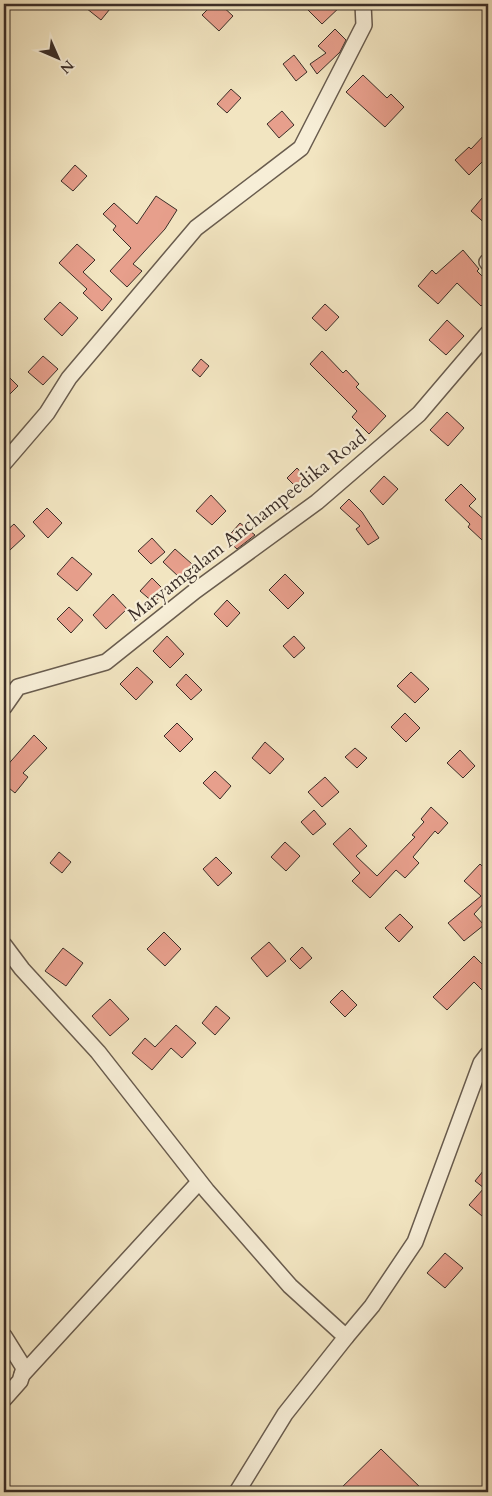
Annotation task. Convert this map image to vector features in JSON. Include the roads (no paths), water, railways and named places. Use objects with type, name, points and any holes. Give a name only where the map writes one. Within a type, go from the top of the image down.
[{"type":"street","points":[[4,463],[47,413],[69,378],[196,228],[301,148],[364,25],[363,4]]},
{"type":"street","name":"Maryamgalam Anchampeedika Road","points":[[4,707],[18,687],[106,662],[195,592],[317,502],[419,414],[488,333]]},
{"type":"street","points":[[4,945],[22,969],[98,1052],[199,1182],[290,1286],[346,1337]]},
{"type":"street","points":[[237,1492],[285,1414],[372,1306],[415,1242],[481,1063],[488,1054]]},
{"type":"street","points":[[22,1375],[199,1182]]},
{"type":"street","points":[[4,1336],[24,1368],[20,1381],[4,1399]]}]
